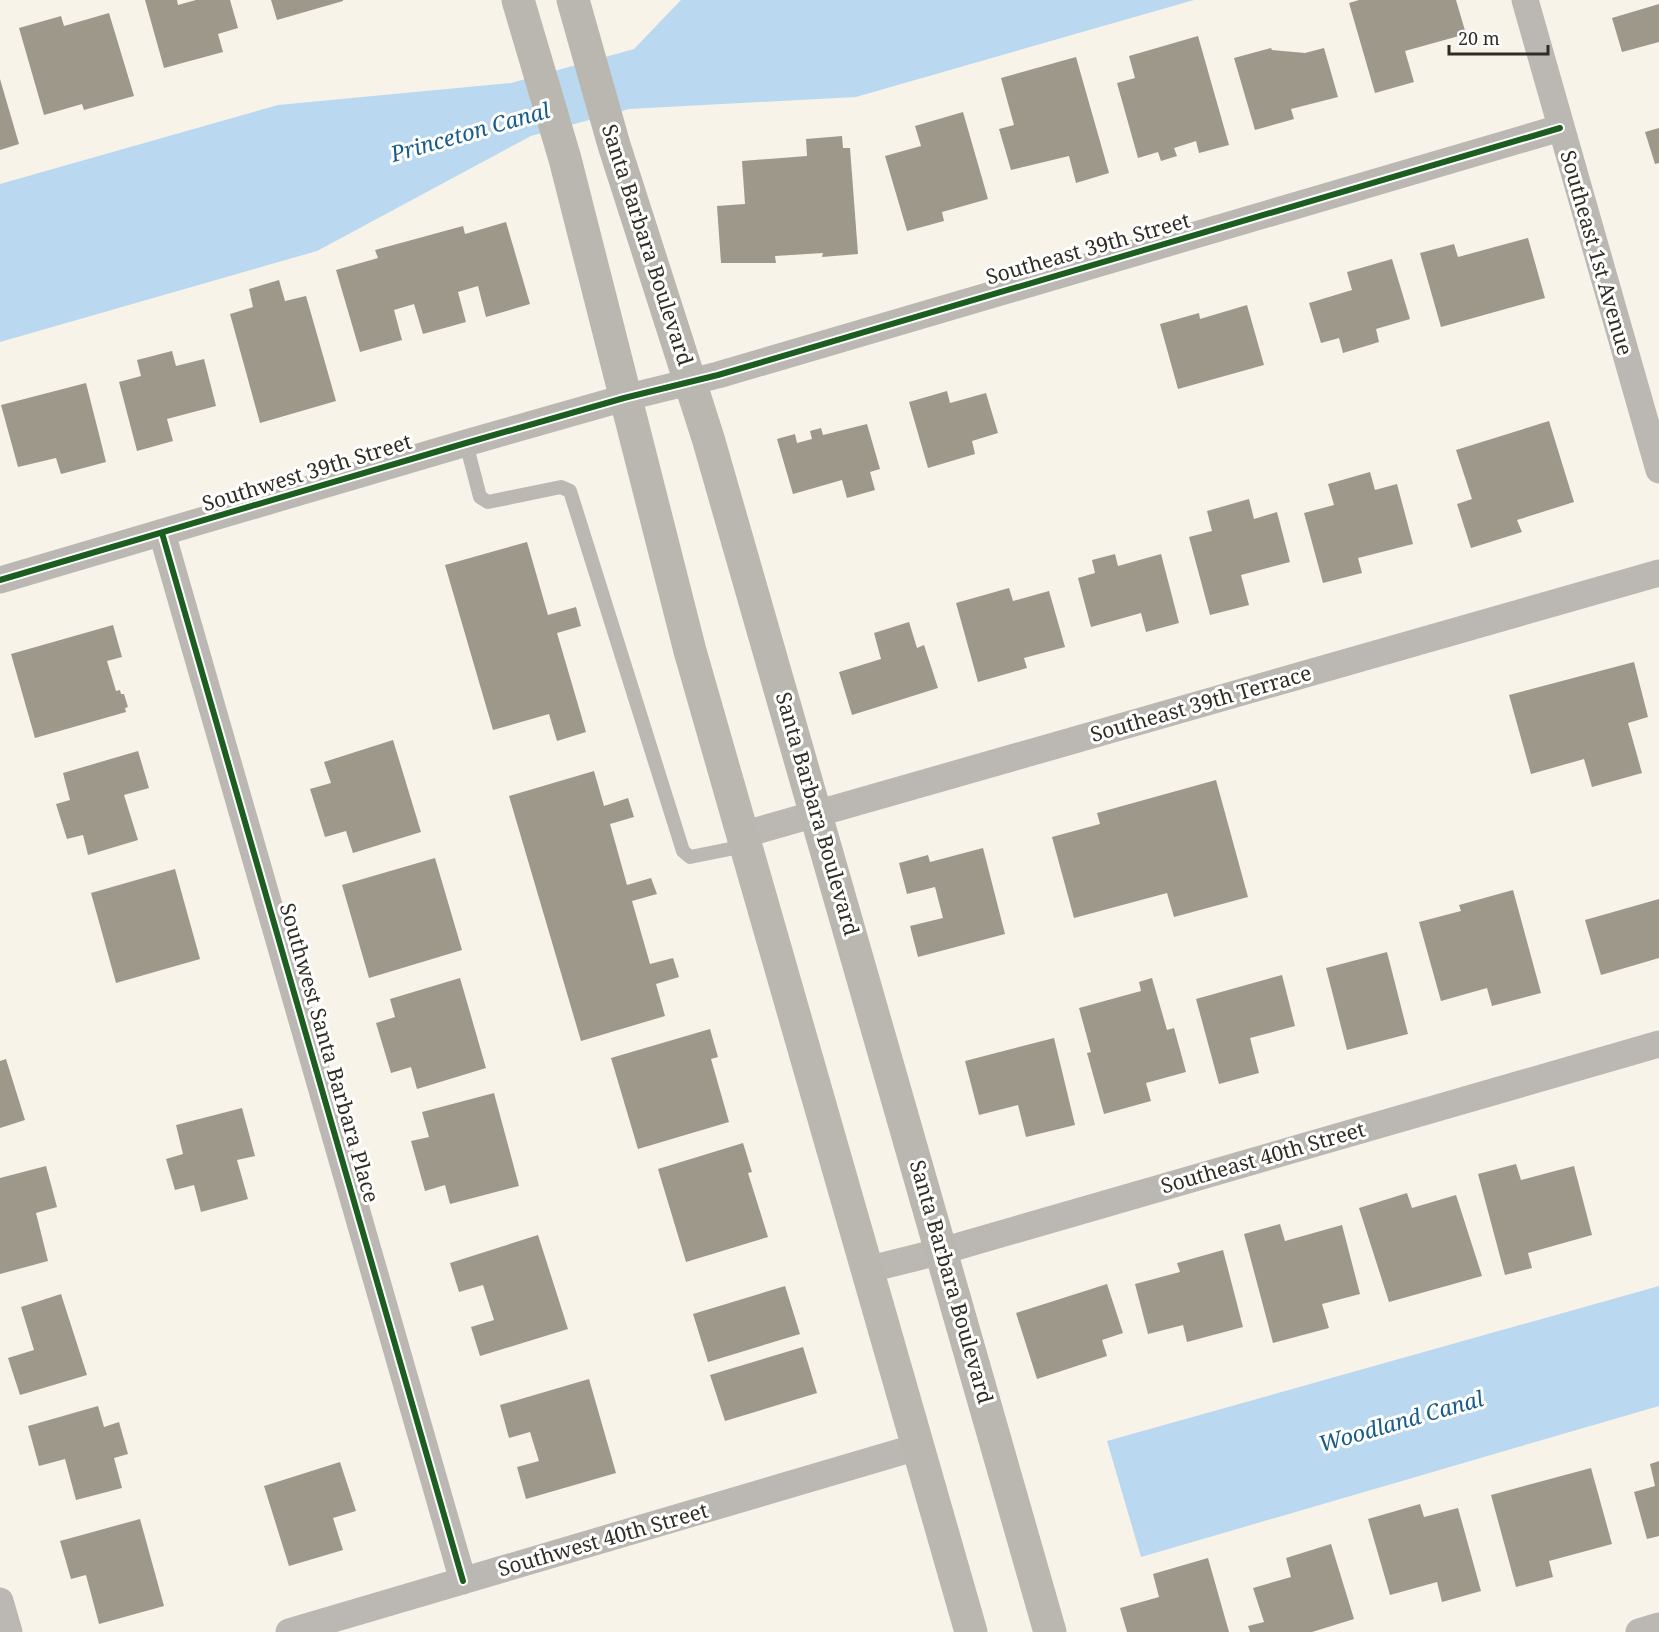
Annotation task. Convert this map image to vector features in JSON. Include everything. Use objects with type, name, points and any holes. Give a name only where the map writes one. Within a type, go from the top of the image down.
[{"type":"main road","points":[[518,0],[565,159],[690,651],[971,1632]]},
{"type":"main road","name":"Santa Barbara Boulevard","points":[[573,0],[614,145],[690,383],[817,812],[1050,1632]]},
{"type":"street","name":"Southeast 1st Avenue","points":[[1525,0],[1659,471]]},
{"type":"street","name":"Southeast 39th Street","points":[[624,398],[690,383],[1560,128]]},
{"type":"street","name":"Southwest 39th Street","points":[[0,580],[624,398]]},
{"type":"street","name":"Southwest Santa Barbara Place","points":[[162,533],[463,1581]]},
{"type":"street","name":"Southeast 39th Terrace","points":[[744,840],[817,812],[1659,573]]},
{"type":"street","name":"Southeast 40th Street","points":[[866,1270],[942,1251],[1659,1044]]},
{"type":"street","name":"Southwest 40th Street","points":[[289,1632],[917,1447]]},
{"type":"street","points":[[0,1601],[9,1632]]},
{"type":"street","points":[[1639,1632],[1659,1626]]},
{"type":"lane","points":[[466,443],[480,497],[488,502],[561,487],[570,490],[683,851],[690,857],[744,840]]},
{"type":"water","name":"Princeton Canal","points":[[681,0],[1194,0],[856,97],[629,109],[531,136],[317,251],[0,342],[0,184],[278,105],[511,83],[634,49]]},
{"type":"water","name":"Woodland Canal","points":[[1659,1286],[1659,1406],[1141,1557],[1107,1441]]},
{"type":"building","points":[[145,0],[177,0],[178,5],[196,0],[230,0],[238,28],[218,34],[223,52],[164,68]]},
{"type":"building","points":[[271,0],[343,0],[343,1],[277,20]]},
{"type":"building","points":[[1359,0],[1456,0],[1466,34],[1405,51],[1414,82],[1375,93],[1349,3]]},
{"type":"building","points":[[1659,4],[1659,42],[1622,52],[1612,18]]},
{"type":"building","points":[[109,13],[134,96],[84,110],[82,104],[44,115],[19,28],[61,16],[64,26]]},
{"type":"building","points":[[1198,36],[1229,145],[1199,153],[1196,141],[1174,148],[1177,156],[1161,161],[1158,152],[1138,158],[1117,83],[1135,78],[1129,56]]},
{"type":"building","points":[[1271,48],[1272,50],[1305,53],[1324,48],[1338,97],[1291,109],[1294,119],[1255,130],[1234,58]]},
{"type":"building","points":[[1076,57],[1109,173],[1076,183],[1069,156],[1011,170],[999,129],[1014,125],[1001,78]]},
{"type":"building","points":[[0,79],[19,144],[0,150]]},
{"type":"building","points":[[963,112],[988,199],[942,212],[944,221],[907,231],[885,156],[921,146],[915,126]]},
{"type":"building","points":[[1659,128],[1659,163],[1655,164],[1645,132]]},
{"type":"building","points":[[842,136],[843,148],[850,148],[858,254],[822,257],[823,253],[775,256],[776,263],[721,263],[717,206],[745,204],[742,161],[807,156],[806,139]]},
{"type":"building","points":[[506,222],[530,304],[486,317],[478,286],[458,292],[466,322],[423,334],[414,304],[394,310],[402,340],[360,352],[336,270],[378,258],[375,250],[463,226],[465,234]]},
{"type":"building","points":[[1528,238],[1545,298],[1441,327],[1420,253],[1454,244],[1458,257]]},
{"type":"building","points":[[1392,259],[1410,319],[1376,329],[1379,342],[1343,353],[1339,338],[1321,343],[1309,303],[1352,290],[1347,272]]},
{"type":"building","points":[[279,280],[285,301],[306,296],[336,401],[260,423],[230,314],[253,307],[249,289]]},
{"type":"building","points":[[1247,305],[1264,365],[1178,389],[1160,324],[1199,313],[1200,319]]},
{"type":"building","points":[[172,351],[176,366],[204,359],[216,406],[167,419],[173,441],[137,451],[119,382],[141,376],[137,360]]},
{"type":"building","points":[[86,383],[106,462],[61,474],[56,458],[18,467],[1,405]]},
{"type":"building","points":[[947,391],[950,403],[986,393],[998,433],[972,441],[975,454],[928,468],[909,402]]},
{"type":"building","points":[[1549,421],[1574,502],[1517,520],[1522,532],[1471,548],[1457,504],[1472,499],[1456,450]]},
{"type":"building","points":[[867,424],[880,469],[870,472],[875,490],[847,498],[842,480],[793,494],[777,439],[795,434],[797,443],[812,439],[810,431],[821,428],[823,435]]},
{"type":"building","points":[[1370,472],[1375,490],[1397,484],[1413,544],[1358,558],[1362,573],[1323,583],[1304,513],[1334,505],[1328,484]]},
{"type":"building","points":[[1249,499],[1254,519],[1277,512],[1290,562],[1241,575],[1249,605],[1210,615],[1189,537],[1212,531],[1207,511]]},
{"type":"building","points":[[527,542],[548,615],[576,607],[581,626],[557,633],[586,732],[557,741],[549,714],[493,730],[445,565]]},
{"type":"building","points":[[1115,554],[1118,566],[1161,554],[1179,623],[1146,632],[1141,613],[1091,627],[1078,578],[1095,573],[1092,560]]},
{"type":"building","points":[[1009,588],[1013,601],[1049,591],[1065,647],[1024,658],[1027,668],[978,682],[956,603]]},
{"type":"building","points":[[909,622],[917,648],[924,645],[938,688],[852,715],[839,672],[881,659],[874,633]]},
{"type":"building","points":[[113,625],[122,657],[107,661],[116,691],[120,690],[121,694],[124,694],[128,707],[125,708],[126,712],[35,738],[11,654]]},
{"type":"building","points":[[1634,662],[1648,717],[1628,723],[1642,773],[1592,787],[1584,759],[1531,774],[1509,695]]},
{"type":"building","points":[[393,740],[421,832],[353,853],[346,831],[325,837],[310,789],[331,783],[324,762]]},
{"type":"building","points":[[138,751],[149,788],[124,795],[138,840],[88,855],[83,835],[67,839],[56,804],[70,800],[63,773]]},
{"type":"building","points":[[594,771],[604,806],[628,798],[634,817],[610,824],[627,885],[651,878],[657,894],[632,901],[650,964],[673,958],[679,977],[656,984],[665,1016],[581,1041],[509,796]]},
{"type":"building","points":[[1216,780],[1248,897],[1174,917],[1167,893],[1074,918],[1052,837],[1100,824],[1097,813]]},
{"type":"building","points":[[983,848],[1005,934],[918,957],[910,926],[943,918],[935,887],[907,894],[899,863],[928,855],[930,862]]},
{"type":"building","points":[[435,858],[462,950],[369,978],[342,885]]},
{"type":"building","points":[[175,869],[200,959],[116,983],[91,893]]},
{"type":"building","points":[[1513,890],[1541,993],[1492,1006],[1487,988],[1441,1001],[1419,922],[1461,911],[1459,905]]},
{"type":"building","points":[[1659,899],[1659,958],[1601,975],[1585,920]]},
{"type":"building","points":[[1387,952],[1408,1034],[1347,1050],[1326,968]]},
{"type":"building","points":[[1282,975],[1295,1026],[1250,1038],[1259,1073],[1219,1084],[1196,999]]},
{"type":"building","points":[[460,978],[486,1068],[417,1089],[411,1067],[391,1073],[376,1023],[395,1017],[390,999]]},
{"type":"building","points":[[1152,978],[1167,1030],[1174,1028],[1186,1072],[1146,1083],[1151,1101],[1104,1114],[1087,1053],[1091,1052],[1079,1008],[1141,991],[1139,982]]},
{"type":"building","points":[[710,1029],[718,1057],[711,1059],[729,1122],[638,1149],[611,1058]]},
{"type":"building","points":[[1054,1038],[1075,1125],[1026,1137],[1018,1105],[979,1115],[965,1061]]},
{"type":"building","points":[[6,1059],[25,1120],[0,1128],[0,1061]]},
{"type":"building","points":[[494,1093],[519,1186],[450,1204],[445,1185],[425,1191],[411,1141],[429,1137],[422,1112]]},
{"type":"building","points":[[242,1108],[255,1156],[237,1160],[248,1199],[201,1212],[194,1185],[175,1190],[166,1159],[183,1154],[176,1125]]},
{"type":"building","points":[[743,1143],[752,1172],[748,1173],[768,1237],[686,1262],[658,1169]]},
{"type":"building","points":[[1516,1164],[1521,1180],[1574,1166],[1592,1235],[1528,1253],[1532,1268],[1505,1275],[1478,1174]]},
{"type":"building","points":[[46,1166],[57,1207],[36,1213],[48,1261],[0,1274],[0,1178]]},
{"type":"building","points":[[1407,1193],[1412,1208],[1456,1195],[1482,1276],[1389,1302],[1359,1208]]},
{"type":"building","points":[[1280,1224],[1285,1241],[1342,1225],[1360,1294],[1322,1304],[1329,1328],[1273,1343],[1244,1234]]},
{"type":"building","points":[[538,1235],[568,1329],[480,1356],[471,1327],[494,1320],[483,1285],[459,1292],[450,1263]]},
{"type":"building","points":[[1223,1250],[1243,1327],[1187,1342],[1183,1325],[1148,1334],[1135,1284],[1180,1272],[1177,1263]]},
{"type":"building","points":[[1107,1284],[1123,1333],[1102,1340],[1107,1356],[1037,1379],[1016,1313]]},
{"type":"building","points":[[785,1286],[800,1334],[708,1362],[693,1314]]},
{"type":"building","points":[[61,1294],[87,1375],[20,1395],[8,1358],[34,1350],[21,1307]]},
{"type":"building","points":[[803,1347],[817,1393],[725,1421],[710,1375]]},
{"type":"building","points":[[589,1379],[616,1473],[526,1499],[517,1467],[539,1461],[530,1432],[509,1438],[500,1405]]},
{"type":"building","points":[[98,1406],[104,1427],[119,1422],[128,1454],[114,1458],[122,1488],[76,1500],[65,1459],[39,1466],[28,1426]]},
{"type":"building","points":[[1659,1461],[1659,1536],[1647,1539],[1634,1492],[1655,1486],[1650,1464]]},
{"type":"building","points":[[340,1462],[356,1511],[333,1518],[343,1550],[289,1566],[264,1486]]},
{"type":"building","points":[[1591,1468],[1612,1544],[1549,1561],[1553,1577],[1516,1587],[1491,1495]]},
{"type":"building","points":[[1420,1504],[1424,1517],[1458,1508],[1481,1591],[1442,1602],[1437,1582],[1390,1595],[1368,1519]]},
{"type":"building","points":[[140,1519],[164,1606],[99,1624],[86,1575],[71,1579],[60,1541]]},
{"type":"building","points":[[1331,1544],[1354,1619],[1312,1632],[1250,1632],[1248,1626],[1264,1622],[1253,1588],[1291,1577],[1286,1558]]},
{"type":"building","points":[[1208,1558],[1229,1632],[1127,1632],[1120,1608],[1159,1597],[1153,1574]]},
{"type":"cycle path","points":[[0,580],[466,443],[624,398],[718,375],[1560,128]]},
{"type":"cycle path","points":[[162,533],[463,1581]]}]
